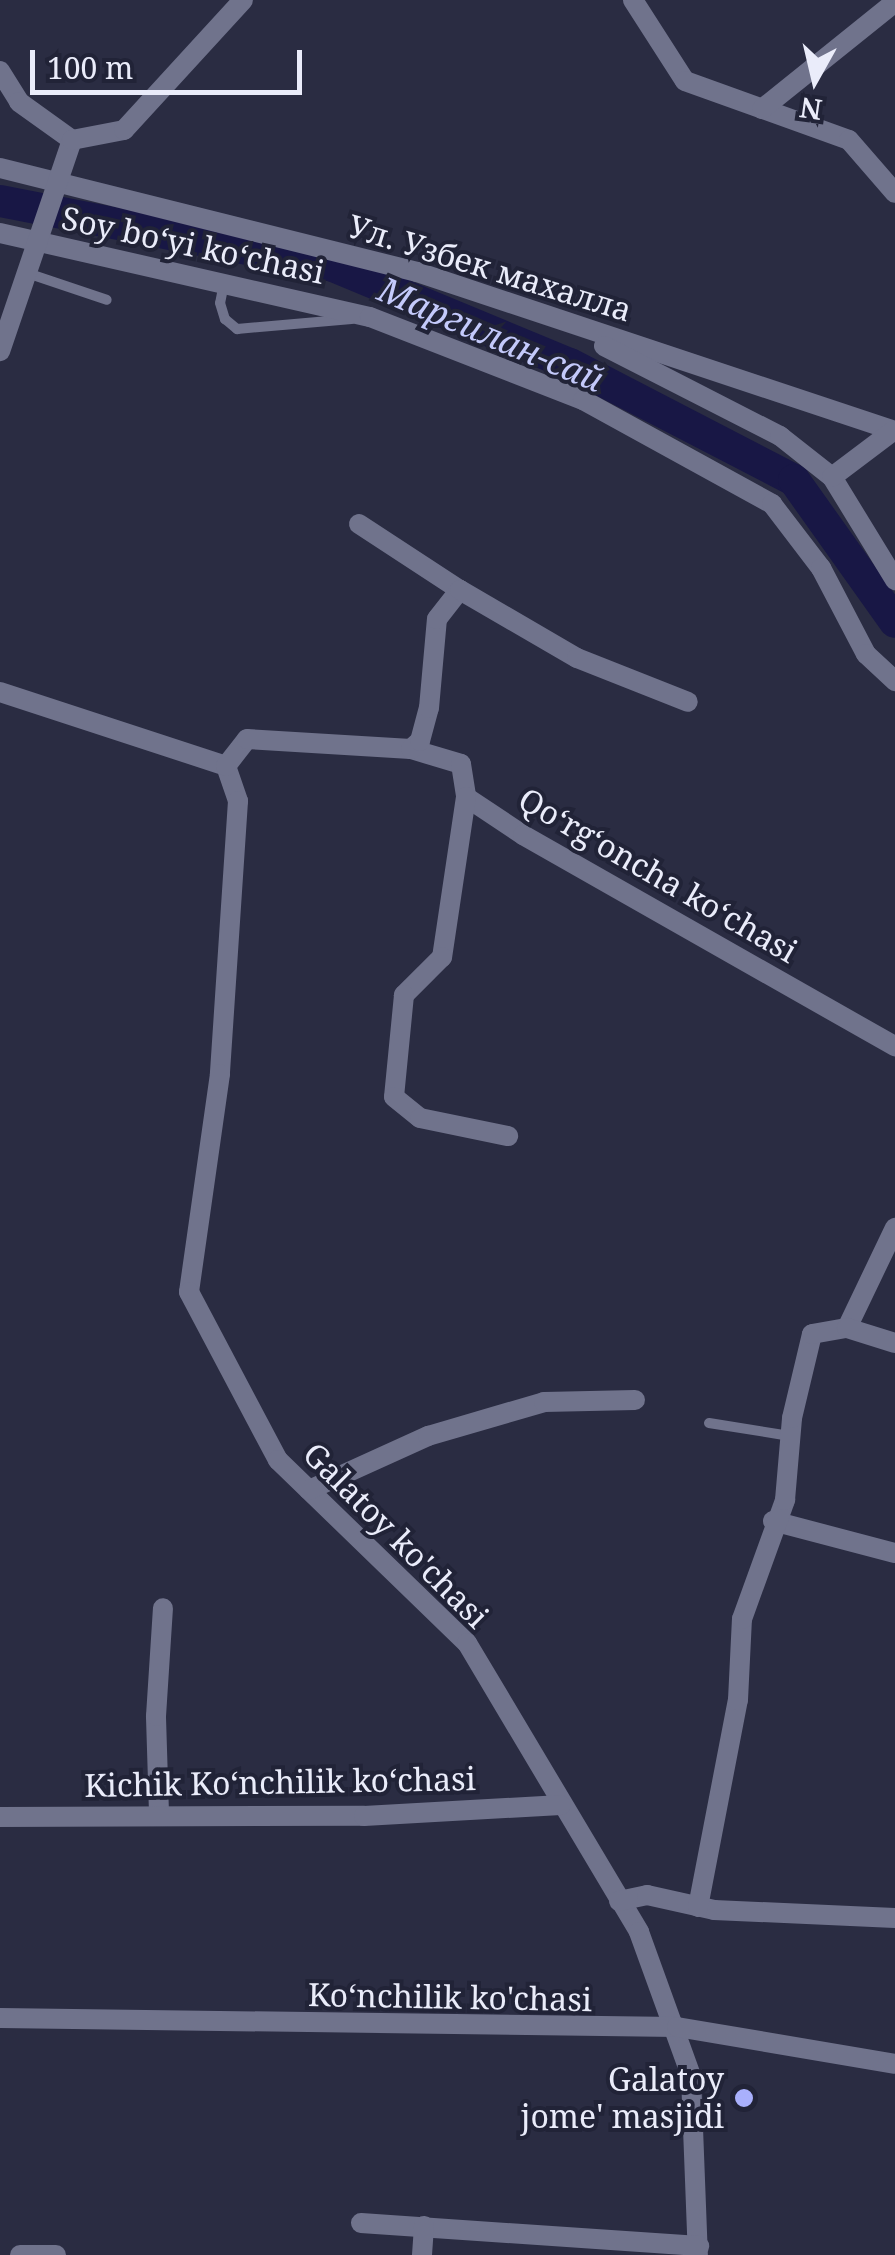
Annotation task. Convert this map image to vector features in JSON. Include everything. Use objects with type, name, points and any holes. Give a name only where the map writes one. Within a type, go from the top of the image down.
[{"type":"street","points":[[0,71],[19,102],[72,140],[124,130],[243,0]]},
{"type":"street","points":[[633,0],[686,81],[849,140],[895,193]]},
{"type":"street","points":[[762,109],[895,2]]},
{"type":"street","points":[[0,351],[62,181],[72,140]]},
{"type":"street","name":"Ул. Узбек махалла","points":[[0,168],[417,272],[894,431]]},
{"type":"street","name":"Soy boʻyi koʻchasi","points":[[0,234],[370,317],[583,400],[772,504],[821,568],[866,654],[895,681]]},
{"type":"street","points":[[530,310],[780,436],[832,477],[895,580]]},
{"type":"street","points":[[832,477],[894,431]]},
{"type":"street","points":[[358,524],[460,590],[578,658],[688,702]]},
{"type":"street","points":[[0,692],[226,766],[247,739],[411,749],[429,708],[438,619],[460,590]]},
{"type":"street","name":"Qo‘rg‘oncha ko‘chasi","points":[[411,749],[461,764],[466,796],[895,1046]]},
{"type":"street","name":"Galatoy ko'chasi","points":[[226,766],[238,800],[220,1074],[189,1292],[278,1460],[467,1643],[620,1901],[677,2027],[692,2076],[699,2251]]},
{"type":"street","points":[[466,796],[442,957],[404,995],[394,1097],[420,1118],[508,1136]]},
{"type":"street","points":[[847,1328],[895,1228]]},
{"type":"street","points":[[698,1906],[738,1700],[742,1618],[784,1500],[790,1436],[812,1334],[847,1328],[895,1342]]},
{"type":"street","points":[[308,1490],[428,1436],[544,1402],[635,1400]]},
{"type":"street","points":[[773,1522],[895,1552]]},
{"type":"street","points":[[160,1814],[156,1716],[163,1608]]},
{"type":"street","name":"Kichik Koʻnchilik koʻchasi","points":[[0,1817],[364,1816],[561,1805]]},
{"type":"street","points":[[620,1901],[648,1895],[698,1906],[895,1918]]},
{"type":"street","name":"Ko‘nchilik ko'chasi","points":[[0,2018],[677,2027],[895,2064]]},
{"type":"street","points":[[361,2222],[699,2251]]},
{"type":"street","points":[[422,2255],[424,2226]]},
{"type":"street","points":[[20,2255],[56,2255]]},
{"type":"lane","points":[[27,273],[107,300]]},
{"type":"lane","points":[[224,282],[220,304],[224,319],[238,329],[370,317]]},
{"type":"lane","points":[[709,1423],[790,1436]]},
{"type":"waterway","name":"Маргилан-сай","points":[[0,201],[333,266],[570,364],[794,480],[895,622]]},
{"type":"place","name":"Galatoy jome' masjidi","points":[[744,2098]]}]
